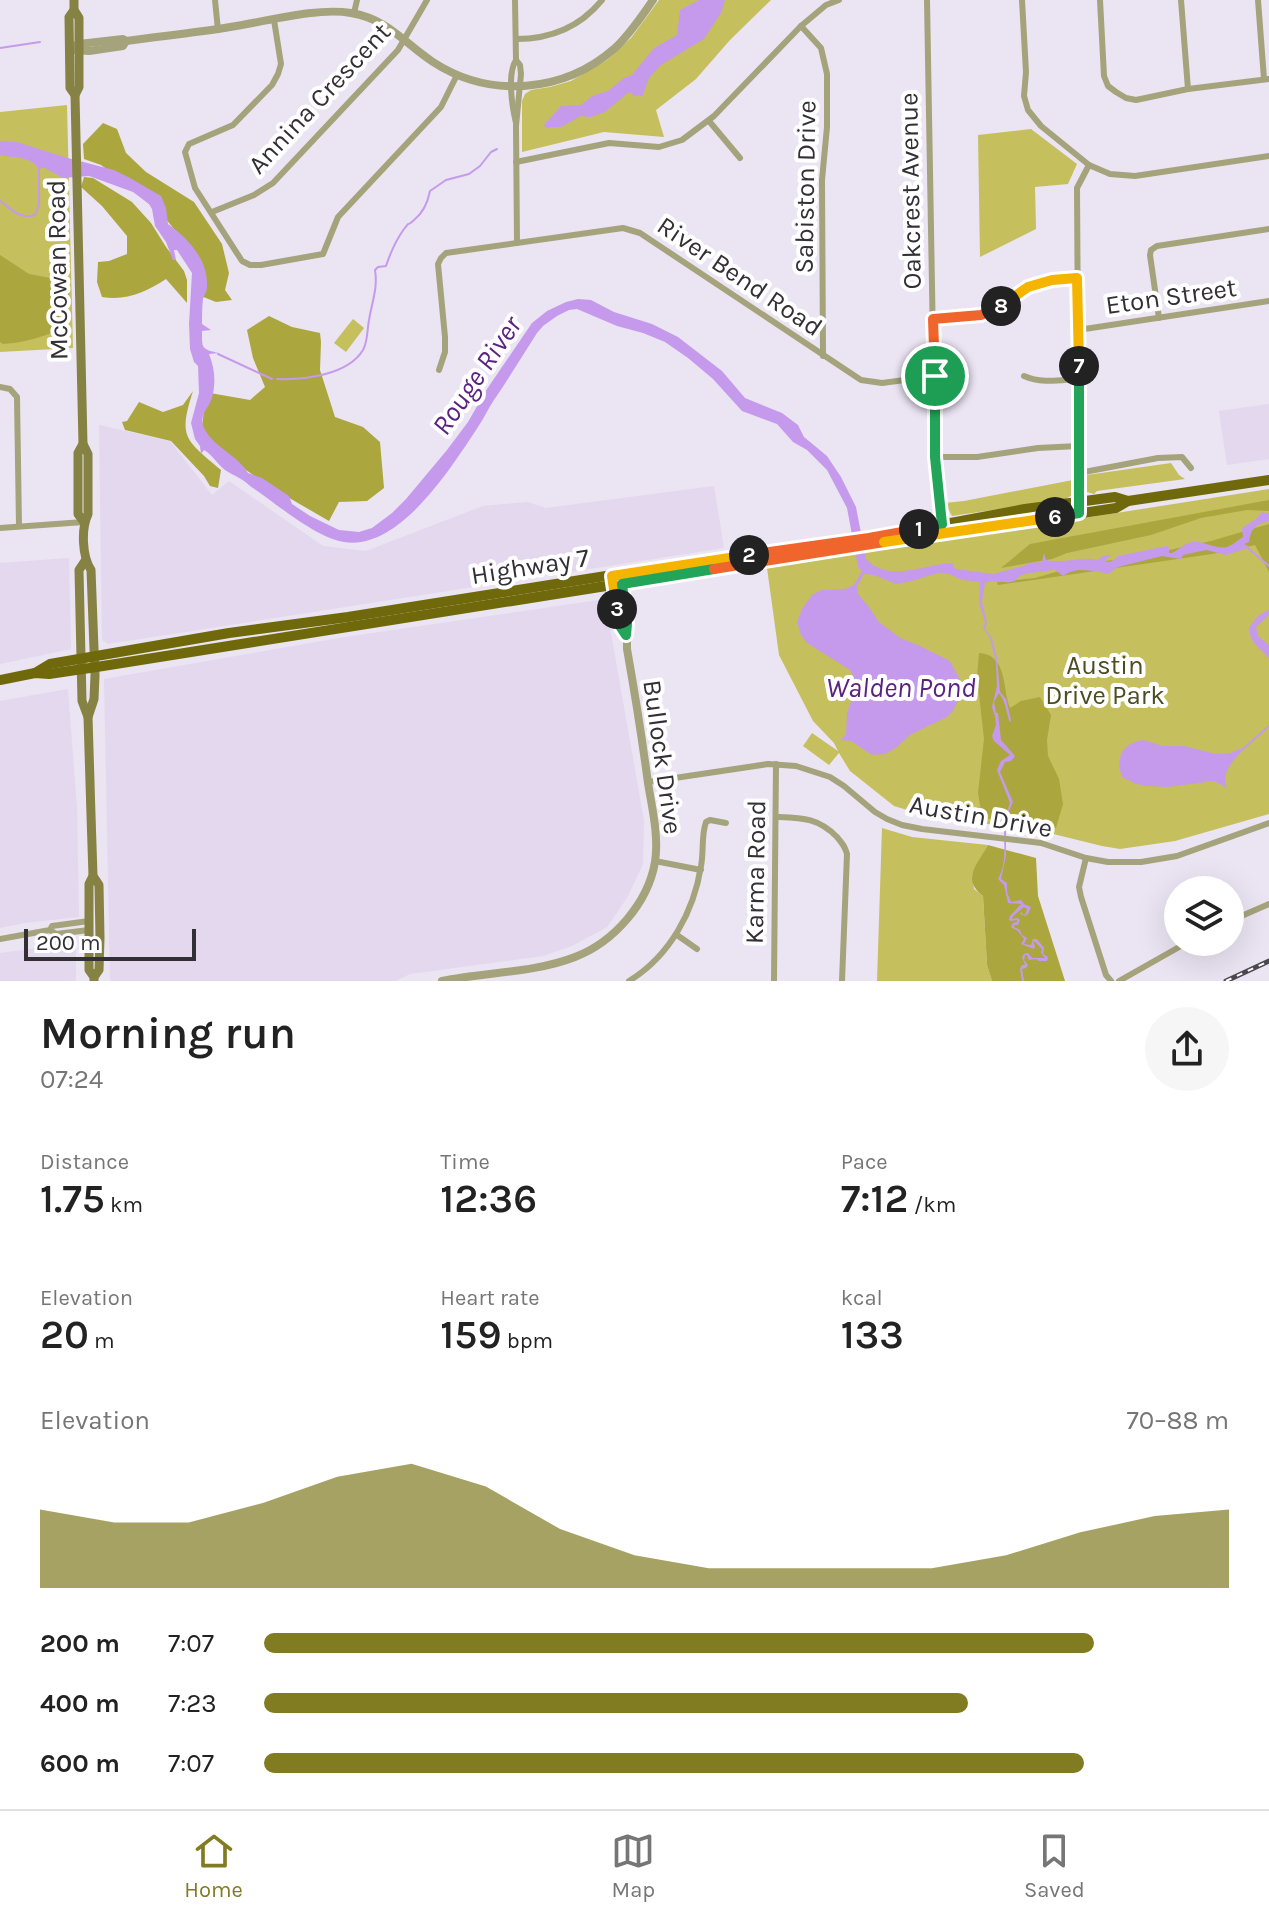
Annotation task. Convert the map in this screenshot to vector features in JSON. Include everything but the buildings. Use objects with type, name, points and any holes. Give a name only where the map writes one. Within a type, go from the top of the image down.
[{"type":"main road","name":"McCowan Road","points":[[74,5],[69,17],[76,48],[79,87],[75,95],[83,444],[88,454],[85,561],[91,570],[94,662],[94,699],[88,717]]},
{"type":"main road","name":"Highway 7","points":[[0,680],[35,673],[49,674],[80,664],[373,622],[1079,508],[1115,497],[1128,501],[1269,480]]},
{"type":"main road","name":"Highway 7","points":[[869,541],[1025,509],[1079,508]]},
{"type":"main road","name":"McCowan Road","points":[[85,561],[79,570],[80,664],[82,701],[88,717],[93,876],[89,884],[93,924],[89,970],[94,979]]},
{"type":"street","points":[[215,0],[218,30]]},
{"type":"street","points":[[354,13],[357,0]]},
{"type":"street","points":[[515,0],[516,60],[513,64],[516,87],[513,110],[516,126],[517,243]]},
{"type":"street","points":[[516,39],[542,38],[558,33],[579,21],[602,0]]},
{"type":"street","points":[[76,48],[123,46],[126,41],[332,11],[354,13],[382,24],[427,58],[457,75],[482,83],[516,87],[563,78],[596,62],[626,36],[653,0]]},
{"type":"street","points":[[516,162],[609,143],[650,148],[669,146],[682,140],[709,121],[801,26],[826,5],[839,0]]},
{"type":"street","name":"Oakcrest Avenue","points":[[927,0],[935,457],[942,524]]},
{"type":"street","points":[[1022,0],[1026,72],[1024,96],[1028,110],[1041,126],[1089,165],[1110,174],[1135,176],[1269,156]]},
{"type":"street","points":[[1100,0],[1104,76],[1108,86],[1126,98],[1136,100],[1188,89],[1267,79],[1258,0]]},
{"type":"street","points":[[1181,0],[1188,89]]},
{"type":"street","name":"Annina Crescent","points":[[212,212],[254,195],[273,183],[398,50],[427,1]]},
{"type":"street","points":[[274,20],[281,64],[272,85],[233,125],[189,144],[185,149],[191,179],[238,257],[250,265],[321,256],[338,217],[436,113],[457,75]]},
{"type":"street","name":"Sabiston Drive","points":[[801,26],[821,48],[827,74],[827,127],[822,180],[823,356]]},
{"type":"street","points":[[709,121],[740,158]]},
{"type":"street","points":[[1079,508],[1077,188],[1089,165]]},
{"type":"street","name":"River Bend Road","points":[[439,370],[445,352],[438,264],[446,253],[614,228],[632,229],[861,380],[872,383],[935,376]]},
{"type":"street","points":[[1159,318],[1151,250],[1157,246],[1269,229]]},
{"type":"street","points":[[933,319],[981,315],[1028,287],[1052,280],[1077,278]]},
{"type":"street","name":"Eton Street","points":[[1078,330],[1269,301]]},
{"type":"street","points":[[1024,376],[1043,381],[1079,379]]},
{"type":"street","points":[[0,387],[10,389],[17,397],[19,526]]},
{"type":"street","points":[[935,457],[977,457],[1078,446]]},
{"type":"street","points":[[1079,473],[1182,457],[1191,468]]},
{"type":"street","points":[[0,528],[84,522]]},
{"type":"street","name":"Bullock Drive","points":[[442,981],[573,958],[588,951],[625,922],[640,900],[655,861],[655,827],[626,635],[620,626],[616,582]]},
{"type":"street","name":"Austin Drive","points":[[648,782],[776,764],[796,766],[830,777],[875,812],[902,825],[1033,842],[1108,862],[1150,861],[1177,856],[1269,823]]},
{"type":"street","name":"Karma Road","points":[[774,981],[776,764]]},
{"type":"street","points":[[777,817],[815,821],[845,846],[842,981]]},
{"type":"street","points":[[629,981],[657,958],[677,935],[701,870],[706,822],[726,823]]},
{"type":"street","points":[[1086,858],[1079,887],[1081,897],[1106,975],[1111,981]]},
{"type":"street","points":[[655,861],[701,870]]},
{"type":"street","points":[[1244,915],[1269,904]]},
{"type":"street","points":[[0,939],[50,930],[52,926],[93,924]]},
{"type":"street","points":[[677,935],[697,949]]},
{"type":"street","points":[[1119,981],[1164,956]]},
{"type":"shaded area","points":[[103,123],[117,129],[126,153],[146,172],[194,202],[222,244],[229,273],[225,290],[232,300],[216,302],[201,296],[203,278],[164,217],[101,165],[84,159],[83,144]]},
{"type":"shaded area","points":[[84,177],[93,178],[132,202],[151,223],[184,271],[187,303],[166,279],[136,294],[120,298],[102,297],[97,282],[98,262],[127,254],[127,236],[81,187]]},
{"type":"shaded area","points":[[0,255],[29,274],[67,281],[68,326],[28,340],[0,342]]},
{"type":"shaded area","points":[[269,316],[292,327],[320,333],[320,370],[335,417],[363,427],[380,442],[384,488],[367,501],[339,502],[329,521],[272,488],[201,433],[210,393],[250,400],[265,387],[253,358],[247,330]]},
{"type":"shaded area","points":[[193,391],[186,419],[188,436],[192,444],[221,470],[218,488],[210,486],[171,441],[125,430],[122,422],[127,421],[139,402],[163,412],[183,405]]},
{"type":"shaded area","points":[[1269,404],[1269,459],[1227,465],[1219,411]]},
{"type":"shaded area","points":[[99,425],[170,441],[212,495],[229,481],[323,546],[366,551],[483,506],[527,502],[546,508],[714,486],[724,548],[108,644],[102,640]]},
{"type":"shaded area","points":[[1269,500],[1269,511],[1247,510],[1201,518],[1151,535],[1001,568],[1030,544]]},
{"type":"shaded area","points":[[1269,524],[1269,572],[1255,545],[998,585],[997,582],[1035,578],[1087,563],[1132,558],[1211,541]]},
{"type":"shaded area","points":[[69,558],[71,649],[0,664],[0,563]]},
{"type":"shaded area","points":[[605,599],[644,821],[643,864],[627,898],[607,927],[572,946],[543,956],[410,974],[396,981],[110,981],[104,679],[345,637]]},
{"type":"shaded area","points":[[979,653],[988,655],[999,666],[1010,708],[1021,701],[1040,697],[1051,715],[1048,756],[1059,779],[1063,804],[1056,828],[1040,833],[982,817],[978,793],[984,739],[977,676]]},
{"type":"shaded area","points":[[68,689],[77,808],[79,917],[0,928],[0,701]]},
{"type":"shaded area","points":[[988,845],[1036,858],[1038,896],[1065,981],[992,981],[987,965],[983,896],[976,890],[972,878]]},
{"type":"shaded area","points":[[76,943],[76,981],[0,981],[0,953]]},
{"type":"green space","points":[[659,0],[771,0],[696,79],[656,110],[664,137],[604,132],[522,152],[522,101],[525,94],[571,81],[607,60],[631,38]]},
{"type":"green space","points":[[67,105],[73,348],[0,352],[0,112]]},
{"type":"green space","points":[[1031,129],[1077,164],[1068,184],[1035,187],[1036,229],[980,257],[978,135]]},
{"type":"green space","points":[[353,319],[364,328],[346,352],[334,343]]},
{"type":"green space","points":[[1171,463],[1185,479],[1097,491],[1094,494],[1087,492],[1087,475]]},
{"type":"green space","points":[[1073,480],[1072,495],[1066,499],[952,516],[945,503],[964,501]]},
{"type":"green space","name":"Austin Drive Park","points":[[1269,489],[1269,814],[1175,841],[1120,849],[1041,831],[927,816],[894,806],[850,771],[839,753],[829,765],[803,746],[812,733],[838,751],[813,721],[779,655],[767,568]]},
{"type":"green space","points":[[882,828],[912,837],[988,845],[972,875],[974,889],[983,896],[987,965],[992,981],[877,981]]},
{"type":"water","points":[[699,0],[725,0],[721,13],[704,39],[661,65],[649,78],[642,97],[635,97],[630,92],[605,112],[591,117],[581,116],[561,127],[547,129],[544,125],[561,106],[581,105],[632,75],[654,48],[677,35],[680,10]]},
{"type":"water","name":"Walden Pond","points":[[0,141],[17,142],[114,170],[161,196],[168,224],[196,251],[206,276],[202,324],[211,330],[202,331],[203,344],[206,349],[219,353],[209,354],[214,387],[203,416],[204,428],[248,473],[262,478],[289,496],[292,504],[310,516],[339,530],[359,532],[372,528],[392,513],[468,422],[532,323],[547,311],[578,299],[591,300],[678,337],[722,371],[745,398],[782,413],[798,425],[804,437],[827,456],[841,477],[856,507],[866,559],[885,570],[906,571],[953,563],[956,569],[993,574],[1027,563],[1042,562],[1044,553],[1046,560],[1053,561],[1098,560],[1112,555],[1106,562],[1118,556],[1167,546],[1169,553],[1172,553],[1193,542],[1227,547],[1243,537],[1242,528],[1262,512],[1269,514],[1269,521],[1255,527],[1249,542],[1244,544],[1248,548],[1226,555],[1206,550],[1183,555],[1181,559],[1162,556],[1118,567],[1108,574],[1079,570],[1063,576],[1054,569],[1022,575],[1013,582],[985,583],[982,602],[987,623],[985,629],[992,638],[997,658],[1000,692],[1006,699],[1010,723],[999,693],[994,702],[1001,740],[1015,756],[1005,762],[1000,772],[1013,802],[1006,818],[1006,856],[1001,879],[1007,883],[1011,902],[1021,900],[1031,907],[1025,916],[1020,914],[1022,911],[1025,915],[1027,909],[1024,907],[1013,916],[1012,919],[1020,920],[1014,927],[1027,938],[1024,944],[1031,945],[1033,939],[1037,939],[1044,948],[1047,961],[1029,960],[1025,955],[1028,965],[1022,969],[1022,981],[1020,969],[1025,965],[1022,957],[1024,954],[1028,953],[1032,958],[1045,958],[1035,942],[1034,949],[1021,944],[1024,939],[1011,927],[1017,920],[1009,920],[1021,904],[1008,903],[1004,885],[998,879],[1004,858],[1004,819],[1010,803],[997,770],[1001,761],[1010,755],[992,736],[996,725],[992,707],[997,686],[996,663],[990,638],[983,628],[980,582],[938,573],[896,584],[864,574],[857,586],[858,594],[879,622],[900,638],[950,661],[959,678],[960,696],[947,717],[910,735],[886,754],[872,755],[851,741],[841,740],[846,734],[847,713],[855,689],[854,677],[850,670],[807,643],[797,622],[812,595],[821,590],[845,589],[854,585],[862,571],[858,567],[847,508],[827,470],[807,450],[793,442],[777,424],[742,411],[713,379],[665,342],[577,309],[557,316],[537,333],[454,463],[404,520],[385,533],[365,541],[344,542],[320,534],[225,470],[207,452],[204,450],[201,454],[191,423],[199,393],[198,366],[190,349],[192,273],[177,250],[174,250],[176,260],[173,260],[155,226],[149,204],[133,192],[89,176],[63,178],[43,167],[39,170],[27,160],[0,155]]},
{"type":"water","points":[[1269,610],[1269,615],[1256,627],[1258,636],[1269,645],[1269,658],[1253,641],[1249,627],[1259,615]]},
{"type":"water","points":[[1143,740],[1216,754],[1244,749],[1226,772],[1227,788],[1214,781],[1168,787],[1148,786],[1122,777],[1119,764],[1125,748]]},
{"type":"waterway","points":[[0,48],[40,42]]},
{"type":"waterway","points":[[277,379],[324,374],[356,358],[367,339],[375,270],[386,266],[398,238],[422,210],[430,191],[446,180],[469,174],[497,149]]},
{"type":"waterway","points":[[0,201],[20,215],[35,215],[39,205],[39,170]]},
{"type":"waterway","points":[[218,354],[272,379]]},
{"type":"waterway","points":[[1248,548],[1269,566]]},
{"type":"waterway","points":[[1243,749],[1269,726]]},
{"type":"railway","points":[[1226,981],[1269,961]]},
{"type":"route","points":[[1077,278],[1079,513],[622,584],[626,635],[620,626],[612,576],[869,538],[942,524],[935,457],[935,376],[933,319],[981,315],[1028,287],[1052,280],[1077,278]]},
{"type":"water label","name":"Rouge River","points":[[476,375]]}]
